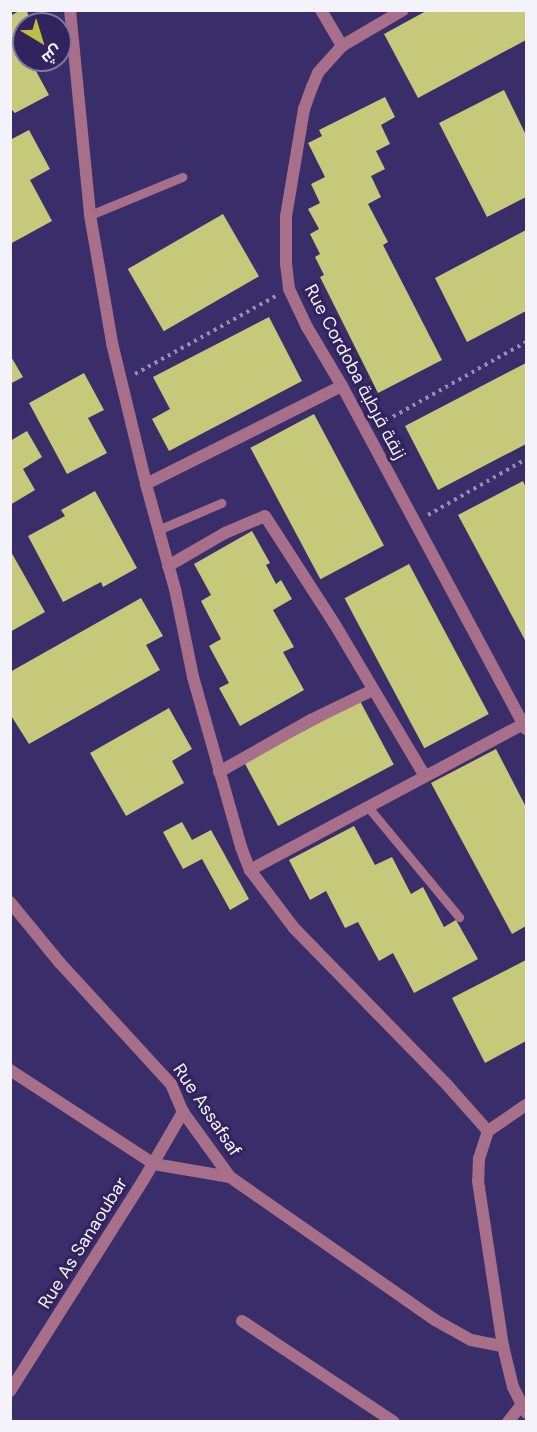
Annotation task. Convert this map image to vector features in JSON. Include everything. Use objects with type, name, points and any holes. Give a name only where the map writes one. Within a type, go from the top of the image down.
[{"type":"street","points":[[70,10],[90,215],[112,343],[168,566],[193,677],[219,772],[250,870],[294,928],[448,1086],[488,1131]]},
{"type":"street","points":[[321,10],[342,46]]},
{"type":"street","name":"Rue Cordoba زنقة قرطبة","points":[[403,10],[342,46],[318,73],[304,110],[286,216],[286,264],[290,289],[307,327],[342,386],[525,726]]},
{"type":"street","points":[[146,484],[342,386]]},
{"type":"street","points":[[168,566],[225,533],[265,516],[425,776]]},
{"type":"street","points":[[219,772],[311,720],[374,690]]},
{"type":"street","points":[[250,870],[425,776],[525,726]]},
{"type":"street","name":"Rue Assafsaf","points":[[10,902],[60,963],[171,1084],[183,1112],[231,1177],[435,1320],[471,1340],[503,1346]]},
{"type":"street","points":[[10,1070],[154,1164],[231,1177]]},
{"type":"street","points":[[508,1422],[524,1409],[513,1387],[503,1346],[478,1181],[479,1158],[488,1131],[526,1105]]},
{"type":"street","name":"Rue As Sanaoubar","points":[[10,1391],[154,1164],[183,1112]]},
{"type":"street","points":[[242,1321],[394,1422]]},
{"type":"lane","points":[[90,215],[182,177]]},
{"type":"lane","points":[[158,530],[220,503]]},
{"type":"lane","points":[[368,807],[459,916]]},
{"type":"path","points":[[123,381],[290,289]]},
{"type":"path","points":[[367,432],[526,342]]},
{"type":"path","points":[[414,522],[526,459]]},
{"type":"building","points":[[428,10],[526,10],[526,40],[418,98],[384,34]]},
{"type":"building","points":[[12,15],[12,72],[37,72],[49,95],[15,113],[10,108],[10,16]]},
{"type":"building","points":[[504,90],[526,135],[526,197],[487,217],[439,123]]},
{"type":"building","points":[[385,97],[395,117],[381,125],[390,144],[376,151],[385,169],[371,176],[381,197],[368,204],[388,242],[383,245],[442,360],[378,393],[320,277],[324,275],[315,257],[320,254],[310,234],[319,229],[308,209],[320,203],[311,184],[325,177],[308,143],[322,136],[319,130]]},
{"type":"building","points":[[29,130],[50,169],[30,180],[52,221],[10,244],[10,140]]},
{"type":"building","points":[[223,214],[259,276],[164,331],[128,269]]},
{"type":"building","points":[[526,230],[526,311],[467,342],[435,278]]},
{"type":"building","points":[[269,317],[302,381],[169,451],[152,419],[170,409],[153,377]]},
{"type":"building","points":[[10,355],[23,377],[10,384]]},
{"type":"building","points":[[526,363],[526,444],[438,490],[405,426]]},
{"type":"building","points":[[84,373],[104,410],[88,418],[107,453],[67,474],[29,403]]},
{"type":"building","points":[[314,414],[384,546],[320,579],[250,448]]},
{"type":"building","points":[[27,431],[42,457],[23,469],[35,490],[10,505],[10,441]]},
{"type":"building","points":[[523,481],[526,488],[526,642],[458,515]]},
{"type":"building","points":[[95,491],[137,568],[103,587],[101,582],[63,602],[28,536],[65,516],[61,510]]},
{"type":"building","points":[[252,531],[270,563],[266,565],[276,584],[281,580],[292,599],[273,610],[294,647],[283,652],[304,690],[240,726],[219,688],[229,683],[209,646],[221,639],[201,601],[211,595],[194,564]]},
{"type":"building","points":[[10,550],[45,612],[10,632]]},
{"type":"building","points":[[409,564],[489,714],[424,748],[345,598]]},
{"type":"building","points":[[141,598],[163,636],[146,645],[160,670],[29,744],[10,714],[10,672]]},
{"type":"building","points":[[360,701],[394,765],[278,826],[244,763]]},
{"type":"building","points":[[169,708],[192,749],[172,761],[184,783],[126,816],[90,753]]},
{"type":"building","points":[[496,749],[526,807],[526,926],[512,934],[431,783]]},
{"type":"building","points":[[182,822],[192,840],[211,830],[249,899],[230,910],[202,859],[183,869],[163,832]]},
{"type":"building","points":[[354,826],[375,865],[392,857],[411,894],[423,887],[444,927],[456,920],[478,959],[414,993],[393,953],[379,961],[358,922],[345,928],[326,891],[310,900],[289,860]]},
{"type":"building","points":[[526,960],[526,1041],[485,1063],[452,998]]}]
